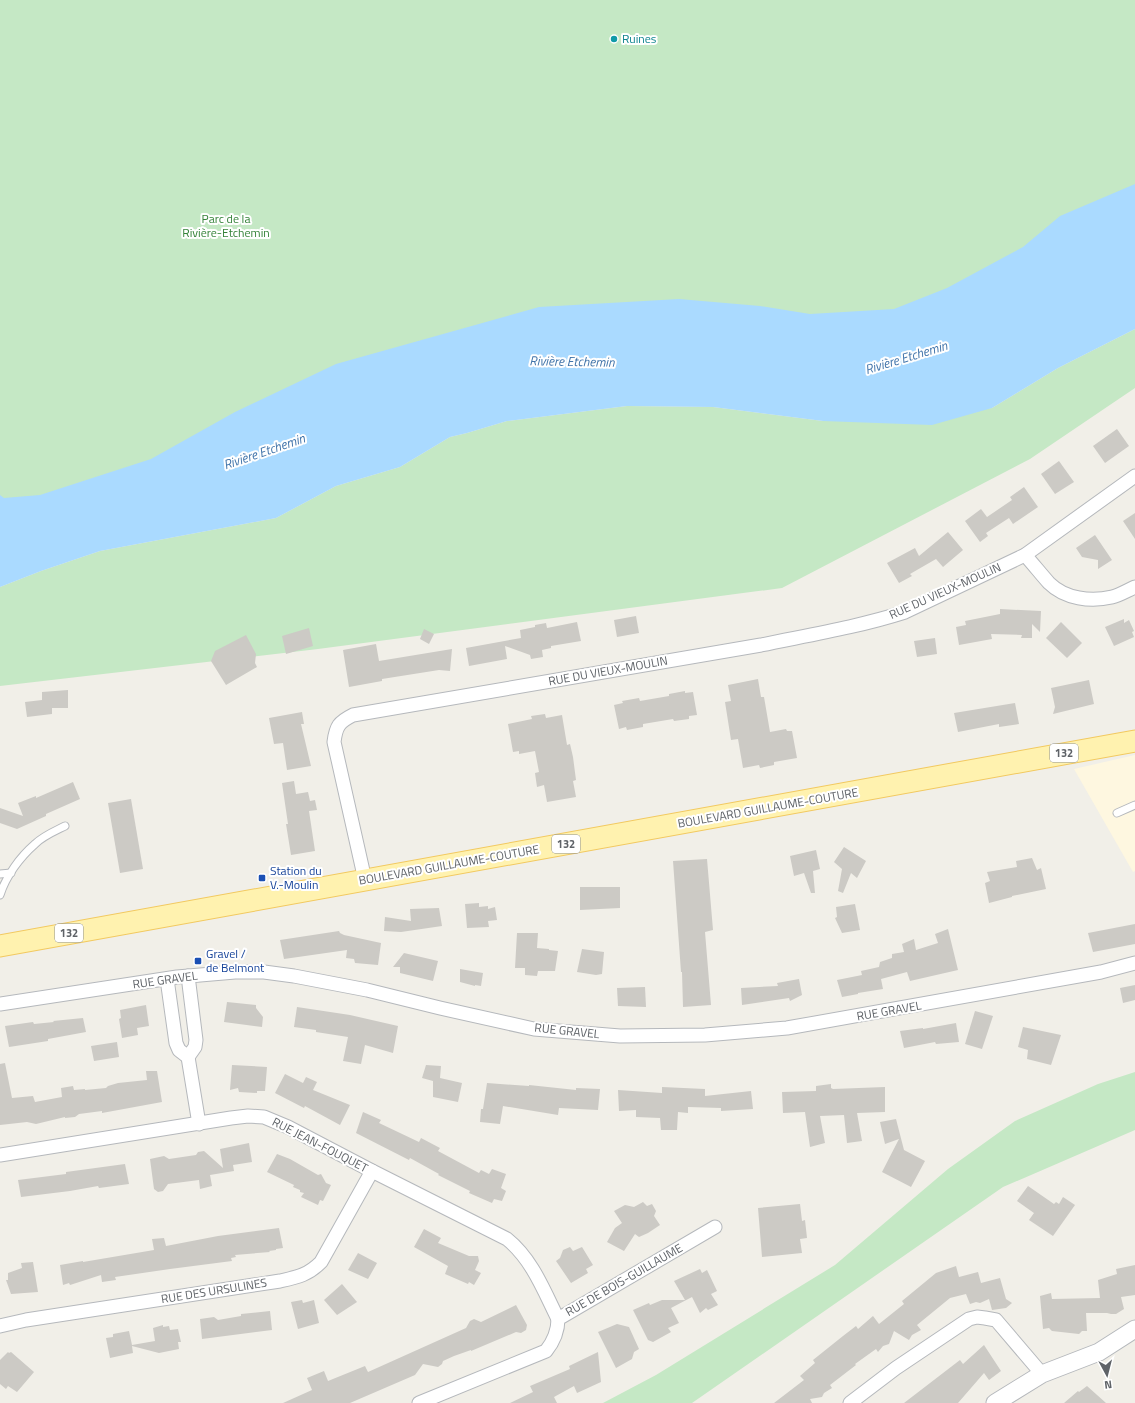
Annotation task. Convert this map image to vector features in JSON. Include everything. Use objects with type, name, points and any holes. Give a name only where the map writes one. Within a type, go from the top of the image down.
[{"type":"main road","name":"BOULEVARD GUILLAUME-COUTURE","points":[[0,946],[1135,741]]},
{"type":"street","name":"RUE DU VIEUX-MOULIN","points":[[365,880],[334,742],[335,732],[340,723],[353,715],[761,645],[863,623],[905,612],[1025,555],[1135,476]]},
{"type":"street","points":[[1025,555],[1050,584],[1068,595],[1083,599],[1098,600],[1114,596],[1135,587]]},
{"type":"street","name":"RUE GRAVEL","points":[[0,1004],[188,976],[235,972],[264,972],[294,976],[367,990],[440,1008],[534,1028],[620,1036],[705,1035],[787,1028],[1101,972],[1135,963]]},
{"type":"street","points":[[188,976],[196,1040],[195,1047],[188,1057]]},
{"type":"street","points":[[167,979],[176,1043],[179,1050],[188,1057],[199,1124]]},
{"type":"street","name":"RUE JEAN-FOUQUET","points":[[0,1155],[237,1117],[264,1117],[288,1126],[372,1171],[507,1239],[527,1259],[558,1319]]},
{"type":"street","name":"RUE DES URSULINES","points":[[0,1326],[26,1320],[280,1281],[303,1276],[314,1269],[321,1262],[372,1171]]},
{"type":"street","name":"RUE DE BOIS-GUILLAUME","points":[[419,1403],[546,1351],[553,1342],[558,1329],[558,1319],[715,1227]]},
{"type":"street","points":[[850,1403],[896,1368],[969,1319],[977,1317],[996,1320],[1042,1374]]},
{"type":"street","points":[[995,1403],[1042,1374],[1099,1352],[1135,1328]]},
{"type":"lane","points":[[1117,813],[1135,805]]},
{"type":"lane","points":[[0,895],[11,873],[36,843],[65,826]]},
{"type":"lane","points":[[0,874],[11,873]]},
{"type":"shaded area","points":[[1135,755],[1135,871],[1133,872],[1074,769]]},
{"type":"green space","name":"Parc de la Rivière-Etchemin","points":[[0,0],[1135,0],[1135,229],[997,328],[526,358],[0,530]]},
{"type":"green space","points":[[1135,329],[1135,388],[1030,459],[782,588],[318,649],[0,686],[0,587],[100,551],[276,518],[336,486],[400,467],[450,437],[507,421],[627,406],[713,407],[823,421],[992,408],[1058,368]]},
{"type":"green space","points":[[1135,1072],[1135,1130],[1003,1187],[692,1403],[603,1403],[656,1375],[835,1265],[948,1169],[1015,1121],[1098,1084]]},
{"type":"water","name":"Rivière Etchemin","points":[[1135,184],[1135,329],[1058,368],[992,408],[932,425],[823,421],[713,407],[627,406],[507,421],[450,437],[400,467],[336,486],[276,518],[100,551],[0,587],[0,495],[4,498],[40,495],[151,459],[235,412],[336,364],[539,307],[679,299],[760,306],[810,314],[894,309],[947,288],[1023,247],[1060,216]]},
{"type":"building","points":[[1117,429],[1129,446],[1105,463],[1093,446]]},
{"type":"building","points":[[1059,461],[1074,482],[1055,494],[1041,474]]},
{"type":"building","points":[[1024,487],[1038,507],[1013,524],[1009,518],[986,533],[988,536],[980,542],[965,521],[981,509],[987,517],[1012,500],[1010,497]]},
{"type":"building","points":[[1135,513],[1135,539],[1123,521]]},
{"type":"building","points":[[948,532],[963,550],[943,567],[936,559],[910,574],[912,576],[899,583],[887,563],[915,548],[919,556]]},
{"type":"building","points":[[1095,535],[1112,560],[1098,569],[1098,560],[1082,557],[1076,548]]},
{"type":"building","points":[[1000,609],[1041,611],[1040,632],[1032,624],[1032,638],[1021,638],[1022,635],[991,634],[992,639],[959,645],[956,627],[966,625],[965,621],[1000,614]]},
{"type":"building","points":[[636,616],[639,633],[617,637],[614,620]]},
{"type":"building","points":[[1124,619],[1124,623],[1129,620],[1134,631],[1132,632],[1134,637],[1114,646],[1105,627]]},
{"type":"building","points":[[577,622],[581,641],[551,646],[551,648],[542,650],[543,657],[531,659],[530,655],[505,646],[507,659],[469,666],[466,648],[521,638],[520,630],[535,627],[535,625],[546,623],[547,628]]},
{"type":"building","points":[[1061,622],[1082,643],[1067,658],[1046,638]]},
{"type":"building","points":[[309,628],[313,646],[286,654],[282,636]]},
{"type":"building","points":[[424,629],[434,634],[429,644],[420,639]]},
{"type":"building","points":[[246,635],[256,654],[255,663],[257,667],[226,685],[211,661],[215,651]]},
{"type":"building","points":[[935,638],[937,654],[917,657],[914,641]]},
{"type":"building","points":[[376,644],[379,661],[452,649],[450,671],[439,670],[382,679],[382,681],[349,687],[343,650]]},
{"type":"building","points":[[758,679],[761,697],[764,697],[770,732],[786,729],[787,731],[792,731],[797,758],[774,762],[774,765],[760,768],[759,765],[743,768],[738,739],[731,740],[725,702],[731,701],[728,685]]},
{"type":"building","points":[[1089,680],[1094,704],[1053,714],[1055,707],[1051,688]]},
{"type":"building","points":[[68,690],[68,708],[52,708],[52,714],[27,717],[25,702],[42,700],[42,692]]},
{"type":"building","points":[[685,691],[685,693],[693,692],[697,715],[689,716],[689,719],[674,721],[673,719],[643,724],[643,727],[627,730],[626,727],[619,729],[614,705],[623,703],[622,701],[639,698],[640,701],[669,696],[669,694]]},
{"type":"building","points":[[1015,703],[1019,724],[999,727],[999,724],[958,732],[954,713]]},
{"type":"building","points":[[302,712],[304,724],[301,724],[311,766],[287,770],[283,743],[274,744],[269,718]]},
{"type":"building","points":[[545,714],[546,718],[562,715],[567,745],[570,744],[573,757],[576,780],[573,781],[576,797],[547,802],[544,785],[537,787],[535,773],[539,772],[535,751],[519,754],[519,751],[513,752],[508,724],[532,719],[531,716]]},
{"type":"building","points":[[294,781],[296,794],[308,792],[310,801],[315,800],[317,810],[309,811],[315,851],[291,855],[282,783]]},
{"type":"building","points":[[73,782],[80,799],[17,829],[0,823],[0,808],[23,816],[18,803],[36,796],[36,798]]},
{"type":"building","points":[[131,799],[143,869],[120,873],[108,803]]},
{"type":"building","points":[[844,847],[866,861],[857,878],[851,873],[843,893],[838,891],[842,869],[834,862]]},
{"type":"building","points":[[816,850],[820,869],[813,871],[815,893],[811,893],[804,873],[794,876],[790,856]]},
{"type":"building","points":[[1032,858],[1037,870],[1041,868],[1046,889],[1012,896],[989,903],[985,883],[990,881],[987,872],[1017,867],[1016,861]]},
{"type":"building","points":[[707,859],[713,930],[705,932],[711,1005],[683,1007],[682,972],[673,861]]},
{"type":"building","points":[[580,887],[620,887],[620,908],[580,910]]},
{"type":"building","points":[[479,903],[479,907],[488,906],[488,909],[495,907],[497,920],[488,921],[489,927],[467,928],[465,904]]},
{"type":"building","points":[[855,904],[860,930],[842,933],[835,918],[837,917],[836,907]]},
{"type":"building","points":[[439,908],[442,926],[401,932],[384,931],[385,917],[411,921],[410,909]]},
{"type":"building","points":[[1135,924],[1135,944],[1093,952],[1088,933]]},
{"type":"building","points":[[948,929],[958,970],[910,981],[907,972],[881,979],[883,989],[842,997],[837,980],[862,975],[861,971],[879,967],[880,962],[892,958],[892,954],[904,952],[902,944],[914,939],[916,950],[938,943],[935,934]]},
{"type":"building","points":[[339,931],[344,935],[381,943],[378,965],[355,963],[354,959],[346,958],[347,950],[284,959],[280,940]]},
{"type":"building","points":[[517,933],[538,933],[537,948],[558,951],[555,971],[538,971],[537,976],[525,975],[525,968],[515,968]]},
{"type":"building","points":[[582,949],[604,952],[602,974],[596,975],[577,972]]},
{"type":"building","points":[[404,953],[438,961],[433,981],[400,973],[400,967],[393,967]]},
{"type":"building","points":[[460,969],[483,973],[481,986],[460,982]]},
{"type":"building","points":[[799,979],[802,995],[790,1001],[789,998],[742,1005],[741,988],[778,986],[777,983]]},
{"type":"building","points":[[1135,985],[1135,1000],[1123,1003],[1120,988]]},
{"type":"building","points":[[645,987],[646,1007],[618,1006],[617,988]]},
{"type":"building","points":[[227,1002],[256,1005],[256,1008],[263,1017],[262,1027],[224,1022]]},
{"type":"building","points":[[146,1005],[149,1026],[137,1028],[138,1035],[122,1038],[119,1019],[121,1018],[120,1010]]},
{"type":"building","points":[[297,1007],[350,1015],[398,1026],[393,1053],[365,1045],[361,1064],[343,1061],[348,1037],[294,1027]]},
{"type":"building","points":[[975,1011],[993,1016],[982,1049],[965,1044]]},
{"type":"building","points":[[83,1018],[86,1032],[48,1039],[48,1041],[9,1047],[5,1026]]},
{"type":"building","points":[[956,1023],[959,1042],[936,1044],[935,1042],[904,1048],[900,1031],[923,1029]]},
{"type":"building","points":[[1023,1027],[1061,1035],[1051,1065],[1027,1059],[1028,1050],[1018,1047]]},
{"type":"building","points":[[117,1042],[119,1057],[94,1061],[91,1046]]},
{"type":"building","points":[[5,1063],[12,1098],[33,1096],[35,1102],[62,1097],[61,1088],[73,1086],[74,1090],[85,1090],[106,1088],[118,1083],[147,1080],[146,1071],[157,1071],[162,1102],[102,1113],[102,1111],[79,1114],[75,1117],[65,1117],[36,1124],[27,1122],[0,1125],[0,1064]]},
{"type":"building","points":[[232,1065],[267,1067],[265,1091],[257,1091],[257,1093],[239,1092],[238,1088],[230,1090]]},
{"type":"building","points":[[426,1065],[441,1066],[440,1078],[462,1083],[458,1102],[433,1097],[433,1081],[422,1078]]},
{"type":"building","points":[[285,1074],[303,1083],[306,1077],[317,1082],[313,1090],[350,1105],[340,1125],[305,1106],[304,1108],[275,1093]]},
{"type":"building","points":[[487,1083],[529,1085],[576,1090],[576,1088],[600,1089],[598,1110],[559,1108],[558,1115],[503,1106],[500,1124],[480,1122],[481,1109],[483,1109]]},
{"type":"building","points":[[831,1084],[831,1088],[833,1089],[885,1087],[885,1112],[857,1113],[862,1141],[847,1143],[844,1115],[820,1116],[825,1143],[810,1147],[805,1112],[783,1113],[782,1092],[816,1091],[816,1086]]},
{"type":"building","points":[[662,1087],[705,1089],[705,1096],[751,1091],[753,1109],[721,1111],[721,1108],[688,1107],[688,1113],[678,1112],[677,1130],[661,1130],[660,1118],[636,1117],[636,1110],[619,1111],[618,1090],[662,1093]]},
{"type":"building","points":[[363,1112],[381,1120],[379,1123],[419,1142],[421,1138],[440,1148],[438,1151],[479,1173],[481,1170],[489,1174],[492,1169],[506,1174],[501,1188],[506,1191],[502,1201],[494,1199],[492,1203],[469,1193],[470,1191],[438,1175],[439,1174],[410,1158],[409,1160],[356,1133]]},
{"type":"building","points":[[896,1119],[904,1150],[925,1161],[911,1187],[882,1172],[899,1139],[885,1144],[880,1122]]},
{"type":"building","points":[[249,1143],[252,1162],[233,1165],[234,1171],[210,1175],[212,1186],[200,1189],[199,1180],[168,1184],[163,1191],[158,1192],[154,1189],[150,1159],[164,1156],[169,1159],[196,1155],[198,1152],[204,1151],[223,1168],[220,1149]]},
{"type":"building","points":[[277,1154],[290,1159],[318,1175],[321,1174],[326,1183],[331,1185],[323,1201],[320,1200],[318,1205],[301,1197],[304,1193],[293,1187],[294,1185],[267,1172]]},
{"type":"building","points":[[125,1164],[129,1184],[99,1188],[98,1186],[21,1197],[18,1180]]},
{"type":"building","points":[[1028,1186],[1054,1204],[1056,1202],[1059,1204],[1063,1197],[1075,1205],[1053,1236],[1029,1220],[1034,1213],[1017,1201]]},
{"type":"building","points":[[643,1202],[647,1206],[652,1204],[656,1211],[654,1216],[660,1225],[639,1237],[635,1234],[624,1251],[607,1242],[615,1228],[622,1223],[614,1211],[625,1205],[634,1207]]},
{"type":"building","points":[[800,1204],[802,1221],[805,1220],[807,1238],[800,1239],[802,1253],[762,1257],[758,1208]]},
{"type":"building","points":[[279,1228],[283,1248],[269,1251],[270,1252],[235,1255],[236,1257],[231,1258],[232,1261],[115,1277],[116,1280],[102,1282],[101,1275],[70,1285],[69,1283],[63,1285],[60,1265],[154,1250],[152,1239],[164,1238],[166,1246],[218,1236]]},
{"type":"building","points":[[424,1229],[441,1238],[438,1243],[469,1256],[478,1256],[479,1261],[475,1270],[481,1273],[474,1285],[445,1274],[448,1266],[414,1247]]},
{"type":"building","points":[[570,1247],[573,1251],[582,1247],[593,1265],[586,1269],[588,1273],[571,1283],[556,1261],[560,1258],[563,1250]]},
{"type":"building","points":[[358,1253],[377,1263],[368,1279],[348,1270]]},
{"type":"building","points":[[33,1262],[38,1292],[11,1294],[6,1280],[8,1280],[8,1273],[22,1268],[21,1263]]},
{"type":"building","points":[[1135,1265],[1135,1295],[1121,1297],[1124,1309],[1116,1314],[1086,1313],[1087,1331],[1082,1331],[1079,1334],[1052,1331],[1049,1328],[1043,1329],[1040,1296],[1051,1293],[1052,1299],[1100,1298],[1098,1280],[1117,1274],[1116,1269]]},
{"type":"building","points":[[956,1266],[959,1277],[978,1272],[981,1283],[1000,1278],[1006,1299],[1012,1303],[1006,1308],[992,1310],[989,1299],[980,1303],[976,1302],[970,1304],[966,1294],[950,1298],[917,1325],[921,1330],[912,1335],[909,1340],[894,1331],[889,1344],[883,1346],[878,1352],[876,1349],[855,1364],[856,1365],[830,1385],[832,1388],[824,1393],[822,1397],[810,1399],[812,1403],[774,1403],[804,1380],[800,1376],[815,1363],[813,1360],[856,1326],[858,1329],[873,1316],[879,1324],[904,1304],[902,1301],[936,1273]]},
{"type":"building","points":[[700,1269],[702,1273],[707,1270],[717,1291],[711,1294],[718,1305],[708,1310],[706,1308],[700,1313],[692,1297],[671,1308],[679,1323],[668,1328],[671,1332],[653,1342],[648,1340],[633,1310],[649,1303],[650,1305],[662,1300],[685,1300],[674,1281]]},
{"type":"building","points":[[342,1284],[357,1302],[337,1315],[324,1300]]},
{"type":"building","points":[[302,1300],[303,1303],[314,1300],[319,1323],[298,1329],[291,1302]]},
{"type":"building","points":[[516,1305],[527,1325],[526,1330],[521,1333],[516,1332],[471,1351],[454,1356],[443,1361],[438,1367],[423,1364],[415,1375],[350,1403],[283,1403],[312,1390],[307,1378],[324,1371],[328,1381],[365,1366],[368,1372],[466,1328],[470,1321],[474,1319],[481,1322]]},
{"type":"building","points":[[270,1311],[272,1330],[202,1339],[200,1319],[214,1317],[218,1320],[241,1316],[241,1314]]},
{"type":"building","points":[[617,1324],[629,1327],[639,1349],[634,1352],[632,1359],[616,1368],[598,1332]]},
{"type":"building","points":[[163,1325],[163,1327],[169,1326],[170,1330],[178,1329],[181,1342],[178,1342],[179,1349],[159,1353],[132,1346],[133,1353],[110,1358],[106,1338],[113,1337],[113,1334],[129,1331],[132,1345],[155,1341],[153,1328]]},
{"type":"building","points":[[984,1345],[1001,1371],[989,1380],[984,1373],[958,1403],[904,1403],[960,1360],[963,1364]]},
{"type":"building","points":[[8,1352],[11,1352],[34,1372],[17,1392],[8,1386],[6,1389],[0,1384],[0,1360]]},
{"type":"building","points":[[598,1352],[601,1382],[577,1393],[574,1386],[554,1397],[557,1403],[510,1403],[533,1392],[530,1386],[570,1369],[569,1366]]},
{"type":"building","points":[[1087,1386],[1106,1403],[1064,1403],[1078,1391],[1079,1392]]},
{"type":"place","name":"Ruines","points":[[614,39]]},
{"type":"place","name":"Station du V.-Moulin","points":[[262,878]]},
{"type":"place","name":"Gravel / de Belmont","points":[[198,961]]}]
